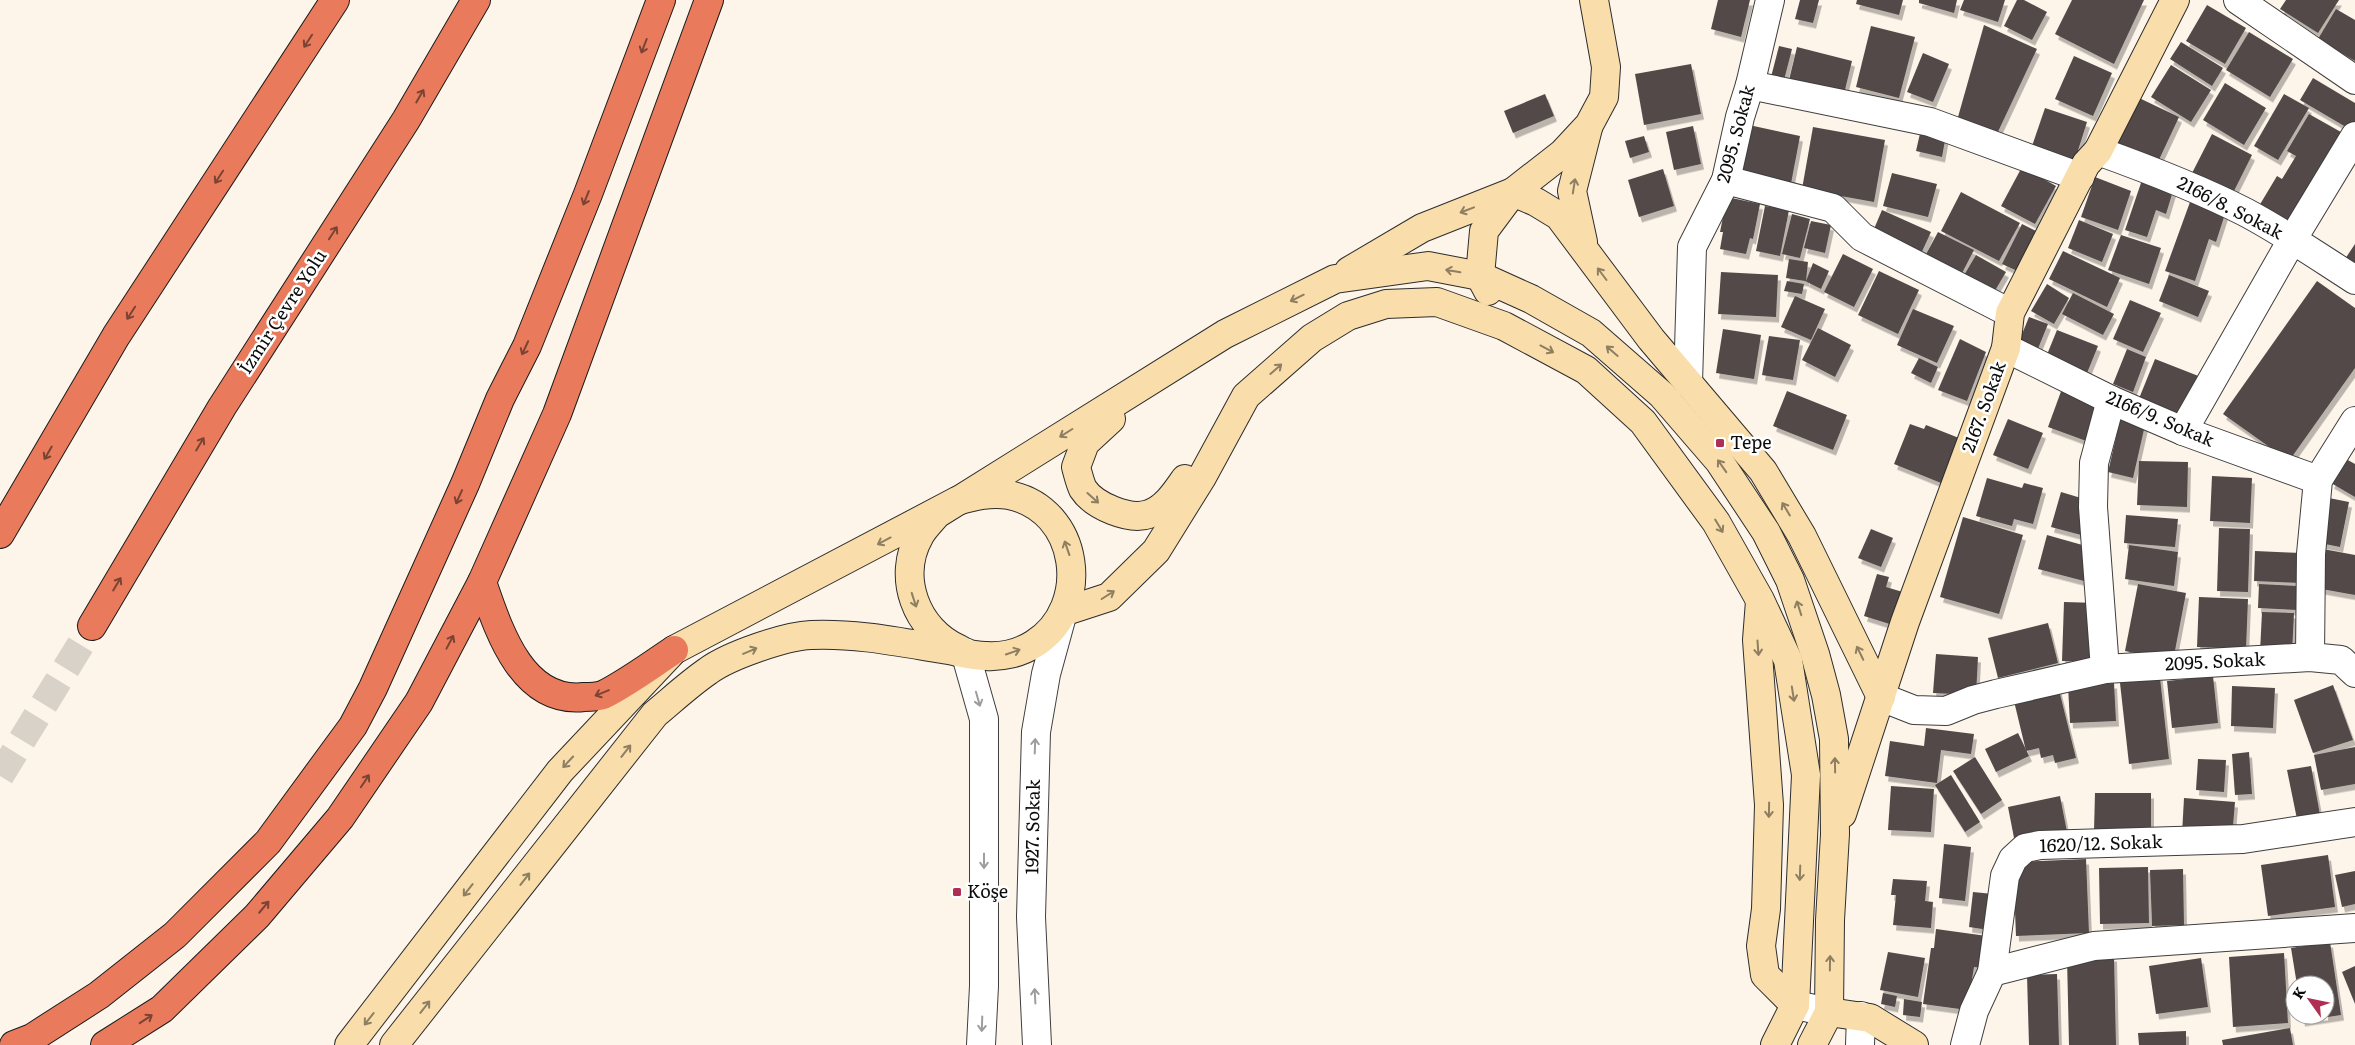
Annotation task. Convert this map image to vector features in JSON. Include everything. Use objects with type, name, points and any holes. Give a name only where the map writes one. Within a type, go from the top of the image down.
[{"type":"highway","points":[[0,534],[116,336],[334,0]]},
{"type":"highway","name":"İzmir Çevre Yolu","points":[[92,626],[222,407],[406,120],[476,0]]},
{"type":"highway","points":[[14,1045],[32,1038],[99,995],[174,935],[268,842],[353,726],[374,688],[465,484],[500,399],[527,346],[588,194],[661,0]]},
{"type":"highway","points":[[105,1045],[168,1002],[257,916],[340,818],[419,702],[482,582],[557,414],[709,0]]},
{"type":"highway","points":[[482,582],[500,634],[522,671],[555,694],[573,698],[601,695],[674,650]]},
{"type":"main road","points":[[1584,251],[1572,191],[1589,125],[1604,97],[1606,67],[1594,0]]},
{"type":"main road","name":"2167. Sokak","points":[[1835,834],[1905,622],[2006,348],[2010,313],[2086,164],[2098,151],[2175,0]]},
{"type":"main road","points":[[1504,326],[1480,276],[1484,231],[1513,192],[1563,153],[1589,125]]},
{"type":"main road","points":[[965,652],[948,645],[934,633],[918,612],[910,587],[910,560],[920,536],[937,514],[1225,334],[1335,279],[1422,228],[1513,192],[1536,202],[1559,216],[1620,298],[1688,383],[1763,471],[1802,536],[1881,697]]},
{"type":"main road","points":[[1335,279],[1428,266],[1480,276],[1531,299],[1591,333],[1662,395],[1719,461],[1766,532],[1790,580],[1824,687],[1834,739],[1835,834],[1830,920],[1829,1012],[1812,1045]]},
{"type":"main road","points":[[1620,298],[1626,324],[1662,395]]},
{"type":"main road","points":[[1152,380],[1085,443],[1076,467],[1084,489],[1101,505],[1125,515],[1149,514],[1170,500],[1246,396],[1312,338],[1348,316],[1386,304],[1437,302],[1504,326],[1586,370],[1643,422],[1716,522],[1760,600],[1788,660],[1806,775],[1795,1005],[1775,1045]]},
{"type":"main road","points":[[1063,612],[1109,597],[1156,551],[1202,477],[1246,396]]},
{"type":"main road","points":[[349,1045],[560,771],[674,650],[957,501],[983,494],[1010,496],[1035,506],[1055,524],[1068,549],[1072,576],[1070,595],[1063,612],[1051,629],[1033,645],[1008,655],[985,656],[872,638],[809,635],[756,648],[709,670],[655,714],[394,1045]]},
{"type":"main road","points":[[1760,600],[1757,640],[1769,805],[1766,909],[1761,946],[1765,975],[1795,1005]]},
{"type":"main road","points":[[1829,1012],[1870,1018],[1914,1045]]},
{"type":"street","name":"2095. Sokak","points":[[1688,383],[1692,247],[1726,180],[1770,0]]},
{"type":"street","points":[[2238,0],[2355,80]]},
{"type":"street","points":[[1750,85],[1930,122],[2080,177]]},
{"type":"street","points":[[2183,431],[2292,240],[2355,136]]},
{"type":"street","name":"2166/8. Sokak","points":[[2098,151],[2184,185],[2244,212],[2355,280]]},
{"type":"street","points":[[1726,180],[1833,208],[1862,236],[2010,313]]},
{"type":"street","name":"2166/9. Sokak","points":[[2006,348],[2111,400],[2183,431],[2318,480]]},
{"type":"street","points":[[2105,669],[2093,507],[2094,464],[2111,400]]},
{"type":"street","points":[[2310,657],[2310,554],[2318,480],[2355,421]]},
{"type":"street","name":"1927. Sokak","points":[[1037,1045],[1031,917],[1036,732],[1046,674],[1063,612]]},
{"type":"street","points":[[965,652],[984,718],[984,986],[982,1045]]},
{"type":"street","name":"2095. Sokak","points":[[1881,697],[1914,710],[1946,711],[1988,696],[2105,669],[2310,657],[2341,660],[2355,673]]},
{"type":"street","name":"1620/12. Sokak","points":[[1965,1045],[1974,1011],[1992,972],[2005,876],[2013,858],[2025,848],[2040,845],[2244,838],[2355,822]]},
{"type":"street","points":[[1992,972],[2094,946],[2355,928]]},
{"type":"street","points":[[1795,1005],[1829,1012]]},
{"type":"street","points":[[1860,1045],[1861,1016]]},
{"type":"building","points":[[1718,0],[1750,0],[1741,37],[1711,29]]},
{"type":"building","points":[[1800,0],[1819,0],[1813,23],[1795,19]]},
{"type":"building","points":[[1857,0],[1903,0],[1899,15],[1856,4]]},
{"type":"building","points":[[1919,0],[1957,0],[1954,13],[1919,3]]},
{"type":"building","points":[[1964,0],[2005,0],[1998,22],[1960,10]]},
{"type":"building","points":[[2017,0],[2024,0],[2047,12],[2032,40],[2004,26]]},
{"type":"building","points":[[2072,0],[2144,0],[2114,64],[2055,34]]},
{"type":"building","points":[[2286,0],[2339,0],[2318,33],[2280,9]]},
{"type":"building","points":[[2207,5],[2246,28],[2225,64],[2186,41]]},
{"type":"building","points":[[2336,9],[2355,20],[2355,61],[2318,39]]},
{"type":"building","points":[[1984,25],[2037,49],[1996,136],[1958,117]]},
{"type":"building","points":[[1871,26],[1915,37],[1899,98],[1856,87]]},
{"type":"building","points":[[2249,32],[2293,59],[2270,97],[2226,70]]},
{"type":"building","points":[[2181,42],[2223,68],[2212,86],[2170,59]]},
{"type":"building","points":[[1779,46],[1792,49],[1783,84],[1770,81]]},
{"type":"building","points":[[1797,47],[1852,61],[1843,98],[1788,84]]},
{"type":"building","points":[[1923,53],[1949,64],[1933,102],[1907,92]]},
{"type":"building","points":[[2074,56],[2112,73],[2093,116],[2055,99]]},
{"type":"building","points":[[1691,64],[1701,114],[1644,125],[1635,74]]},
{"type":"building","points":[[2171,65],[2211,90],[2191,122],[2151,97]]},
{"type":"building","points":[[2313,78],[2355,103],[2355,122],[2351,130],[2300,100]]},
{"type":"building","points":[[2225,83],[2266,108],[2244,145],[2203,120]]},
{"type":"building","points":[[1545,94],[1554,116],[1513,133],[1504,111]]},
{"type":"building","points":[[2284,94],[2309,108],[2278,160],[2254,146]]},
{"type":"building","points":[[2137,97],[2179,117],[2157,164],[2114,144]]},
{"type":"building","points":[[2045,108],[2087,122],[2074,163],[2031,149]]},
{"type":"building","points":[[2309,114],[2348,136],[2293,232],[2256,211],[2277,176],[2282,179],[2296,156],[2287,151]]},
{"type":"building","points":[[1749,125],[1800,136],[1790,189],[1738,178]]},
{"type":"building","points":[[1693,126],[1701,164],[1674,170],[1666,132]]},
{"type":"building","points":[[1813,127],[1885,140],[1874,202],[1802,189]]},
{"type":"building","points":[[1921,129],[1946,135],[1942,157],[1916,151]]},
{"type":"building","points":[[2212,134],[2252,155],[2230,199],[2189,179]]},
{"type":"building","points":[[1644,136],[1649,152],[1630,158],[1625,141]]},
{"type":"building","points":[[2022,167],[2056,186],[2035,224],[2001,206]]},
{"type":"building","points":[[1663,169],[1674,206],[1639,217],[1628,180]]},
{"type":"building","points":[[1892,173],[1937,184],[1928,217],[1883,206]]},
{"type":"building","points":[[2095,177],[2131,191],[2118,230],[2081,217]]},
{"type":"building","points":[[2142,180],[2173,191],[2166,214],[2156,210],[2147,237],[2125,230]]},
{"type":"building","points":[[1961,192],[2020,223],[1999,261],[1941,231]]},
{"type":"building","points":[[1727,197],[1760,204],[1753,239],[1750,238],[1746,254],[1720,249],[1723,232],[1720,232]]},
{"type":"building","points":[[2190,202],[2225,214],[2216,242],[2209,239],[2195,281],[2165,271]]},
{"type":"building","points":[[1765,206],[1789,210],[1780,256],[1756,251]]},
{"type":"building","points":[[1882,210],[1931,232],[1919,258],[1871,236]]},
{"type":"building","points":[[1792,214],[1810,219],[1800,258],[1782,254]]},
{"type":"building","points":[[2079,220],[2113,234],[2102,262],[2068,248]]},
{"type":"building","points":[[1811,221],[1831,225],[1825,253],[1804,248]]},
{"type":"building","points":[[2022,224],[2042,234],[2022,273],[2002,264]]},
{"type":"building","points":[[1938,232],[1974,250],[1961,275],[1925,256]]},
{"type":"building","points":[[2121,235],[2161,248],[2149,284],[2108,270]]},
{"type":"building","points":[[2355,244],[2355,265],[2345,259]]},
{"type":"building","points":[[2063,251],[2120,278],[2107,307],[2049,279]]},
{"type":"building","points":[[1843,254],[1873,269],[1854,307],[1824,292]]},
{"type":"building","points":[[1976,255],[2006,272],[1993,294],[1963,277]]},
{"type":"building","points":[[1789,259],[1808,262],[1806,281],[1813,263],[1829,271],[1821,289],[1805,281],[1786,278]]},
{"type":"building","points":[[1879,271],[1919,290],[1898,334],[1858,315]]},
{"type":"building","points":[[1721,272],[1778,275],[1776,317],[1718,314]]},
{"type":"building","points":[[2169,275],[2209,291],[2198,317],[2159,301]]},
{"type":"building","points":[[1787,281],[1804,284],[1802,294],[1784,291]]},
{"type":"building","points":[[2317,281],[2355,308],[2355,368],[2289,461],[2223,414]]},
{"type":"building","points":[[2047,284],[2069,298],[2054,324],[2031,311]]},
{"type":"building","points":[[2073,293],[2114,314],[2103,335],[2062,314]]},
{"type":"building","points":[[1795,296],[1825,309],[1811,340],[1781,327]]},
{"type":"building","points":[[2130,300],[2161,313],[2143,352],[2113,339]]},
{"type":"building","points":[[1913,309],[1954,326],[1937,363],[1897,345]]},
{"type":"building","points":[[2029,317],[2048,324],[2037,351],[2018,344]]},
{"type":"building","points":[[1818,328],[1851,345],[1835,377],[1802,360]]},
{"type":"building","points":[[1723,329],[1761,335],[1754,379],[1716,373]]},
{"type":"building","points":[[2057,330],[2098,346],[2087,373],[2046,357]]},
{"type":"building","points":[[1769,336],[1800,340],[1793,380],[1762,375]]},
{"type":"building","points":[[1960,339],[1986,352],[1967,401],[1938,390]]},
{"type":"building","points":[[2127,349],[2146,357],[2133,392],[2113,384]]},
{"type":"building","points":[[1919,358],[1938,367],[1931,383],[1911,373]]},
{"type":"building","points":[[2155,359],[2201,377],[2184,420],[2138,401]]},
{"type":"building","points":[[2063,386],[2104,401],[2089,442],[2048,427]]},
{"type":"building","points":[[1787,391],[1847,415],[1833,450],[1773,426]]},
{"type":"building","points":[[2008,419],[2043,433],[2028,469],[1993,455]]},
{"type":"building","points":[[2120,420],[2145,425],[2133,478],[2108,472]]},
{"type":"building","points":[[1910,424],[1924,429],[1926,425],[1959,438],[1941,483],[1894,464]]},
{"type":"building","points":[[2346,459],[2355,464],[2355,497],[2331,483]]},
{"type":"building","points":[[2139,461],[2188,462],[2187,507],[2137,505]]},
{"type":"building","points":[[2212,476],[2252,478],[2250,523],[2210,521]]},
{"type":"building","points":[[1987,478],[2022,488],[2024,483],[2043,488],[2033,524],[2014,519],[2012,526],[1976,516]]},
{"type":"building","points":[[2061,492],[2091,501],[2081,535],[2051,527]]},
{"type":"building","points":[[2324,497],[2349,502],[2340,547],[2315,542]]},
{"type":"building","points":[[2126,515],[2178,519],[2175,547],[2124,543]]},
{"type":"building","points":[[1963,517],[2023,535],[1999,614],[1940,597]]},
{"type":"building","points":[[2219,528],[2250,529],[2248,592],[2217,591]]},
{"type":"building","points":[[1871,529],[1893,538],[1881,567],[1858,558]]},
{"type":"building","points":[[2047,535],[2093,548],[2084,581],[2038,569]]},
{"type":"building","points":[[2129,545],[2178,552],[2174,586],[2125,579]]},
{"type":"building","points":[[2323,549],[2355,555],[2355,595],[2316,588]]},
{"type":"building","points":[[2255,551],[2302,553],[2301,583],[2254,581]]},
{"type":"building","points":[[1877,574],[1889,577],[1886,587],[1906,593],[1896,626],[1864,616]]},
{"type":"building","points":[[2138,584],[2186,593],[2173,661],[2125,651]]},
{"type":"building","points":[[2259,584],[2298,586],[2297,610],[2258,608]]},
{"type":"building","points":[[2199,597],[2248,599],[2246,649],[2197,647]]},
{"type":"building","points":[[2064,602],[2099,603],[2097,662],[2062,661]]},
{"type":"building","points":[[2262,612],[2294,613],[2292,653],[2260,652]]},
{"type":"building","points":[[2048,623],[2058,663],[1998,678],[1988,638]]},
{"type":"building","points":[[1936,654],[1978,657],[1976,695],[1933,693]]},
{"type":"building","points":[[2159,669],[2169,759],[2129,764],[2119,674]]},
{"type":"building","points":[[2213,676],[2218,723],[2172,728],[2167,681]]},
{"type":"building","points":[[2114,683],[2116,721],[2070,723],[2068,686]]},
{"type":"building","points":[[2333,685],[2353,740],[2313,753],[2294,700]]},
{"type":"building","points":[[2058,686],[2076,758],[2055,763],[2053,755],[2041,758],[2039,748],[2026,751],[2013,697]]},
{"type":"building","points":[[2232,686],[2275,688],[2273,728],[2231,726]]},
{"type":"building","points":[[1926,728],[1974,734],[1971,754],[1941,750],[1937,783],[1885,776],[1890,741],[1924,746]]},
{"type":"building","points":[[2018,733],[2029,756],[1996,772],[1985,749]]},
{"type":"building","points":[[2355,747],[2355,784],[2321,790],[2314,755]]},
{"type":"building","points":[[2249,752],[2252,794],[2235,795],[2232,754]]},
{"type":"building","points":[[1975,757],[2002,800],[1981,814],[1953,771]]},
{"type":"building","points":[[2198,759],[2226,760],[2224,792],[2196,790]]},
{"type":"building","points":[[2311,766],[2321,820],[2298,824],[2287,770]]},
{"type":"building","points":[[1951,775],[1980,822],[1965,832],[1935,785]]},
{"type":"building","points":[[1891,786],[1934,789],[1931,832],[1888,830]]},
{"type":"building","points":[[2095,793],[2151,793],[2151,831],[2094,831]]},
{"type":"building","points":[[2060,796],[2067,832],[2015,843],[2008,807]]},
{"type":"building","points":[[2184,798],[2235,802],[2232,838],[2182,834]]},
{"type":"building","points":[[1944,844],[1971,847],[1965,901],[1939,898]]},
{"type":"building","points":[[2328,855],[2335,907],[2268,916],[2261,865]]},
{"type":"building","points":[[2086,859],[2089,933],[2016,936],[2013,862]]},
{"type":"building","points":[[2148,867],[2149,923],[2100,924],[2099,868]]},
{"type":"building","points":[[2183,869],[2184,925],[2152,926],[2150,870]]},
{"type":"building","points":[[2355,871],[2355,904],[2342,907],[2335,875]]},
{"type":"building","points":[[1893,879],[1927,881],[1925,901],[1933,902],[1931,928],[1893,925],[1896,895],[1891,895]]},
{"type":"building","points":[[1973,892],[1993,894],[1989,930],[1969,927]]},
{"type":"building","points":[[1936,929],[1994,937],[1989,969],[1974,967],[1967,1010],[1923,1004],[1931,948],[1934,948]]},
{"type":"building","points":[[2330,942],[2335,975],[2295,975],[2291,948]]},
{"type":"building","points":[[1888,952],[1925,958],[1918,997],[1880,990]]},
{"type":"building","points":[[2284,953],[2285,1023],[2233,1027],[2229,957]]},
{"type":"building","points":[[2114,956],[2116,1045],[2069,1045],[2067,957]]},
{"type":"building","points":[[2201,958],[2208,1007],[2156,1014],[2149,966]]},
{"type":"building","points":[[2355,966],[2355,1004],[2342,972]]},
{"type":"building","points":[[2057,974],[2059,1045],[2029,1045],[2027,975]]},
{"type":"building","points":[[2335,975],[2341,1015],[2335,1016]]},
{"type":"building","points":[[1883,993],[1897,996],[1895,1007],[1881,1004]]},
{"type":"building","points":[[1904,999],[1922,1002],[1920,1017],[1903,1015]]},
{"type":"building","points":[[2290,1028],[2293,1045],[2223,1045],[2222,1040]]},
{"type":"building","points":[[2186,1031],[2186,1045],[2139,1045],[2138,1033]]},
{"type":"tunnel","points":[[0,776],[92,626]]},
{"type":"place","name":"Tepe","points":[[1720,443]]},
{"type":"place","name":"Köşe","points":[[957,892]]}]
